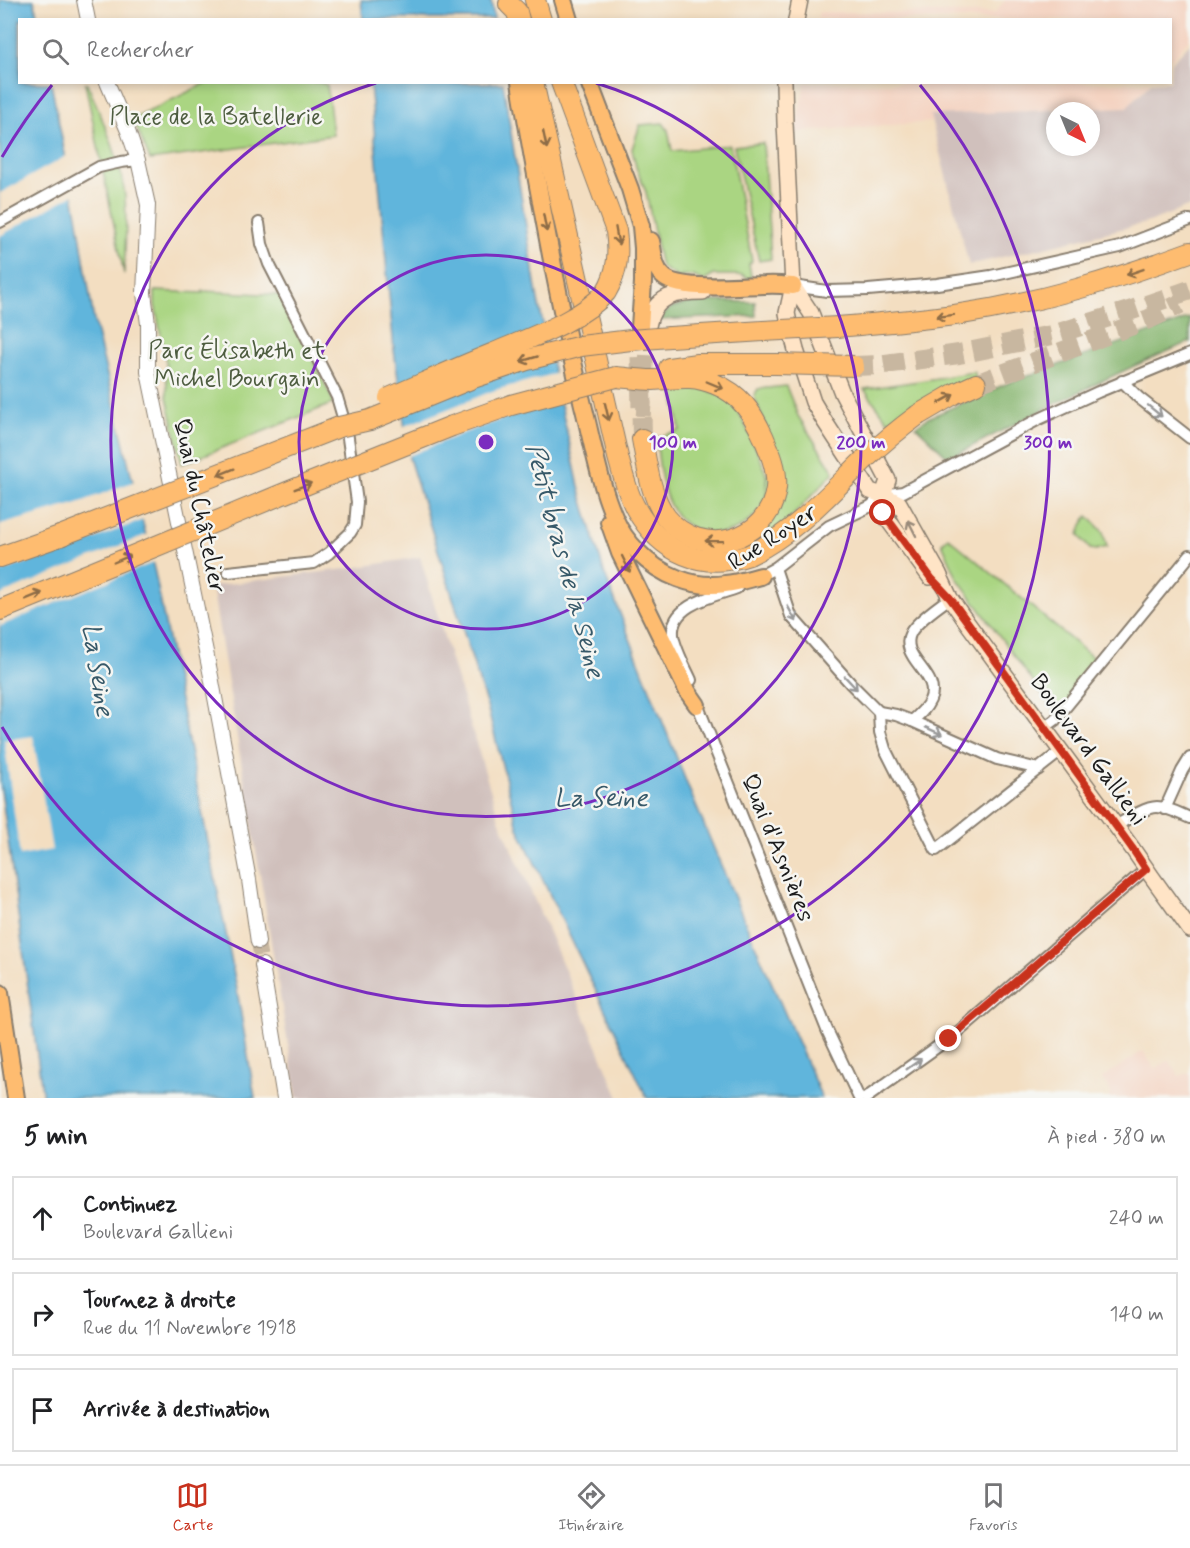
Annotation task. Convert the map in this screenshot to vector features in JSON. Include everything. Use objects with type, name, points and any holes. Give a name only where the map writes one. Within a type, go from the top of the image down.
[{"type":"highway","points":[[535,0],[540,18]]},
{"type":"highway","points":[[533,84],[615,446],[631,499],[650,530],[663,543],[681,554],[703,560],[730,560],[749,555],[776,541],[795,527],[883,443],[918,415],[976,384]]},
{"type":"highway","points":[[339,427],[372,405],[580,314],[606,292],[615,274],[618,259],[616,231],[562,84]]},
{"type":"highway","points":[[0,557],[55,538],[339,427],[370,420],[473,378],[536,357],[581,346],[670,337],[838,327],[921,319],[1005,306],[1102,283],[1190,252]]},
{"type":"highway","points":[[0,610],[452,426],[511,405],[616,377],[697,364],[776,363],[854,366]]},
{"type":"highway","points":[[616,377],[652,380],[677,377],[694,378],[717,385],[738,398],[749,409],[759,428],[775,471],[776,490],[766,515],[754,528],[728,541],[704,541],[685,533],[666,517],[656,498],[642,439]]},
{"type":"main road","points":[[563,0],[568,18]]},
{"type":"main road","points":[[796,18],[800,0]]},
{"type":"main road","points":[[520,84],[532,157],[573,365],[588,428],[615,520],[638,552],[669,574],[695,584],[724,585],[768,572]]},
{"type":"main road","points":[[590,84],[624,173],[641,226],[644,326]]},
{"type":"main road","name":"Boulevard Gallieni","points":[[784,84],[793,286],[787,313],[813,402],[870,491],[899,503],[950,598],[1190,930]]},
{"type":"main road","points":[[624,173],[645,217],[658,270],[666,279],[683,285],[793,286]]},
{"type":"main road","points":[[644,326],[656,305],[675,294],[766,291],[793,286]]},
{"type":"main road","name":"Boulevard Gallieni","points":[[793,286],[811,314],[842,393],[888,480],[883,495]]},
{"type":"main road","points":[[588,428],[594,478],[613,534],[688,692],[697,705]]},
{"type":"main road","points":[[0,993],[15,1098]]},
{"type":"street","points":[[84,0],[88,18]]},
{"type":"street","name":"Quai du Châtelier","points":[[108,84],[138,160],[148,205],[144,293],[148,324],[148,372],[211,676],[249,880],[258,942]]},
{"type":"street","points":[[0,222],[99,167],[138,160]]},
{"type":"street","points":[[793,286],[827,291],[868,290],[937,284],[991,276],[1120,247],[1190,220]]},
{"type":"street","points":[[228,572],[314,563],[329,553],[350,533],[357,517],[357,502],[344,418],[337,397],[269,264],[262,244],[259,223]]},
{"type":"street","name":"Rue Royer","points":[[683,611],[702,600],[740,587],[768,572],[829,526],[871,506],[883,495],[903,492],[1037,420],[1122,381],[1190,354]]},
{"type":"street","points":[[1122,381],[1139,398],[1190,438]]},
{"type":"street","points":[[1044,728],[1055,720],[1190,555]]},
{"type":"street","points":[[768,572],[794,620],[879,712],[912,721],[997,759],[1039,769]]},
{"type":"street","points":[[912,721],[926,707],[932,690],[930,680],[910,650],[910,636],[915,627],[950,598]]},
{"type":"street","name":"Quai d'Asnières","points":[[683,611],[675,624],[673,636],[694,688],[697,705],[827,1030],[860,1098]]},
{"type":"street","points":[[879,712],[880,732],[885,749],[936,850],[1061,751]]},
{"type":"street","points":[[1165,809],[1190,758]]},
{"type":"street","points":[[1116,826],[1150,808],[1158,807],[1190,818]]},
{"type":"street","points":[[866,1098],[949,1039],[1146,869]]},
{"type":"street","points":[[262,965],[284,1098]]},
{"type":"shaded area","points":[[1005,0],[1190,0],[1190,38],[1172,59],[1172,18],[817,18],[819,12],[995,13]]},
{"type":"shaded area","points":[[1190,43],[1190,206],[1146,223],[969,265],[930,115],[1046,110],[1046,156],[1100,156],[1100,108],[1127,107],[1150,84],[1172,84],[1172,62]]},
{"type":"shaded area","points":[[805,84],[1149,84],[1127,107],[1100,108],[1100,102],[1046,102],[1046,114],[795,132]]},
{"type":"shaded area","points":[[420,557],[500,822],[619,1098],[297,1098],[212,586]]},
{"type":"shaded area","points":[[1143,1051],[1155,1069],[1169,1060],[1179,1076],[1190,1072],[1190,1098],[1107,1098],[1112,1094],[1102,1078]]},
{"type":"green space","points":[[85,84],[87,84],[118,162],[124,189],[126,232],[124,274]]},
{"type":"green space","name":"Place de la Batellerie","points":[[204,84],[324,84],[327,85],[333,135],[150,160],[133,119]]},
{"type":"green space","points":[[663,123],[668,130],[672,151],[730,145],[752,261],[749,264],[752,281],[742,275],[714,275],[704,281],[693,276],[681,275],[684,281],[661,267],[646,192],[632,149],[640,125]]},
{"type":"green space","points":[[763,143],[771,259],[759,261],[734,146]]},
{"type":"green space","name":"Parc Élisabeth et Michel Bourgain","points":[[155,291],[282,295],[334,403],[182,464],[167,397],[166,362],[155,305]]},
{"type":"green space","points":[[755,302],[756,316],[657,320],[671,308],[687,303]]},
{"type":"green space","points":[[1190,318],[1190,342],[1098,383],[949,458],[916,426],[928,418],[1008,383]]},
{"type":"green space","points":[[974,372],[976,378],[888,421],[864,389],[919,381]]},
{"type":"green space","points":[[680,381],[709,390],[733,405],[744,421],[764,468],[767,486],[764,502],[754,517],[732,531],[713,533],[690,527],[674,512],[665,493],[656,438],[680,430],[672,384]]},
{"type":"green space","points":[[786,386],[798,416],[834,472],[786,523],[767,537],[763,527],[771,441],[754,396],[758,389]]},
{"type":"green space","points":[[1088,516],[1103,532],[1107,547],[1090,549],[1079,535]]},
{"type":"green space","points":[[948,537],[1098,662],[1061,720],[957,578],[942,543]]},
{"type":"water","name":"La Seine","points":[[0,0],[34,0],[38,18],[18,18],[18,84],[51,84],[77,215],[94,321],[155,573],[236,984],[255,1098],[43,1098],[0,782]]},
{"type":"water","points":[[361,0],[491,0],[494,18],[363,18]]},
{"type":"water","name":"La Seine","points":[[370,84],[503,84],[538,301],[580,491],[605,575],[689,789],[822,1098],[647,1098],[518,828],[489,713],[409,458],[394,350]]},
{"type":"pier","points":[[68,155],[76,193],[0,236],[0,193]]},
{"type":"pier","points":[[557,373],[563,402],[508,417],[406,457],[402,427],[495,390]]},
{"type":"pier","points":[[135,481],[145,519],[0,572],[0,525],[78,503]]},
{"type":"pier","points":[[148,534],[155,562],[0,626],[0,595]]},
{"type":"pier","points":[[33,736],[52,850],[20,856],[4,740]]},
{"type":"tunnel","points":[[854,366],[959,354],[1052,335],[1190,290]]},
{"type":"tunnel","points":[[976,384],[1149,319],[1180,304]]},
{"type":"tunnel","points":[[640,327],[642,439]]},
{"type":"tunnel","points":[[642,439],[648,328]]},
{"type":"tunnel","points":[[258,942],[262,965]]},
{"type":"route","points":[[883,513],[931,578],[950,598],[1146,869],[949,1039]]},
{"type":"water label","name":"Petit bras de la Seine","points":[[564,561]]}]
